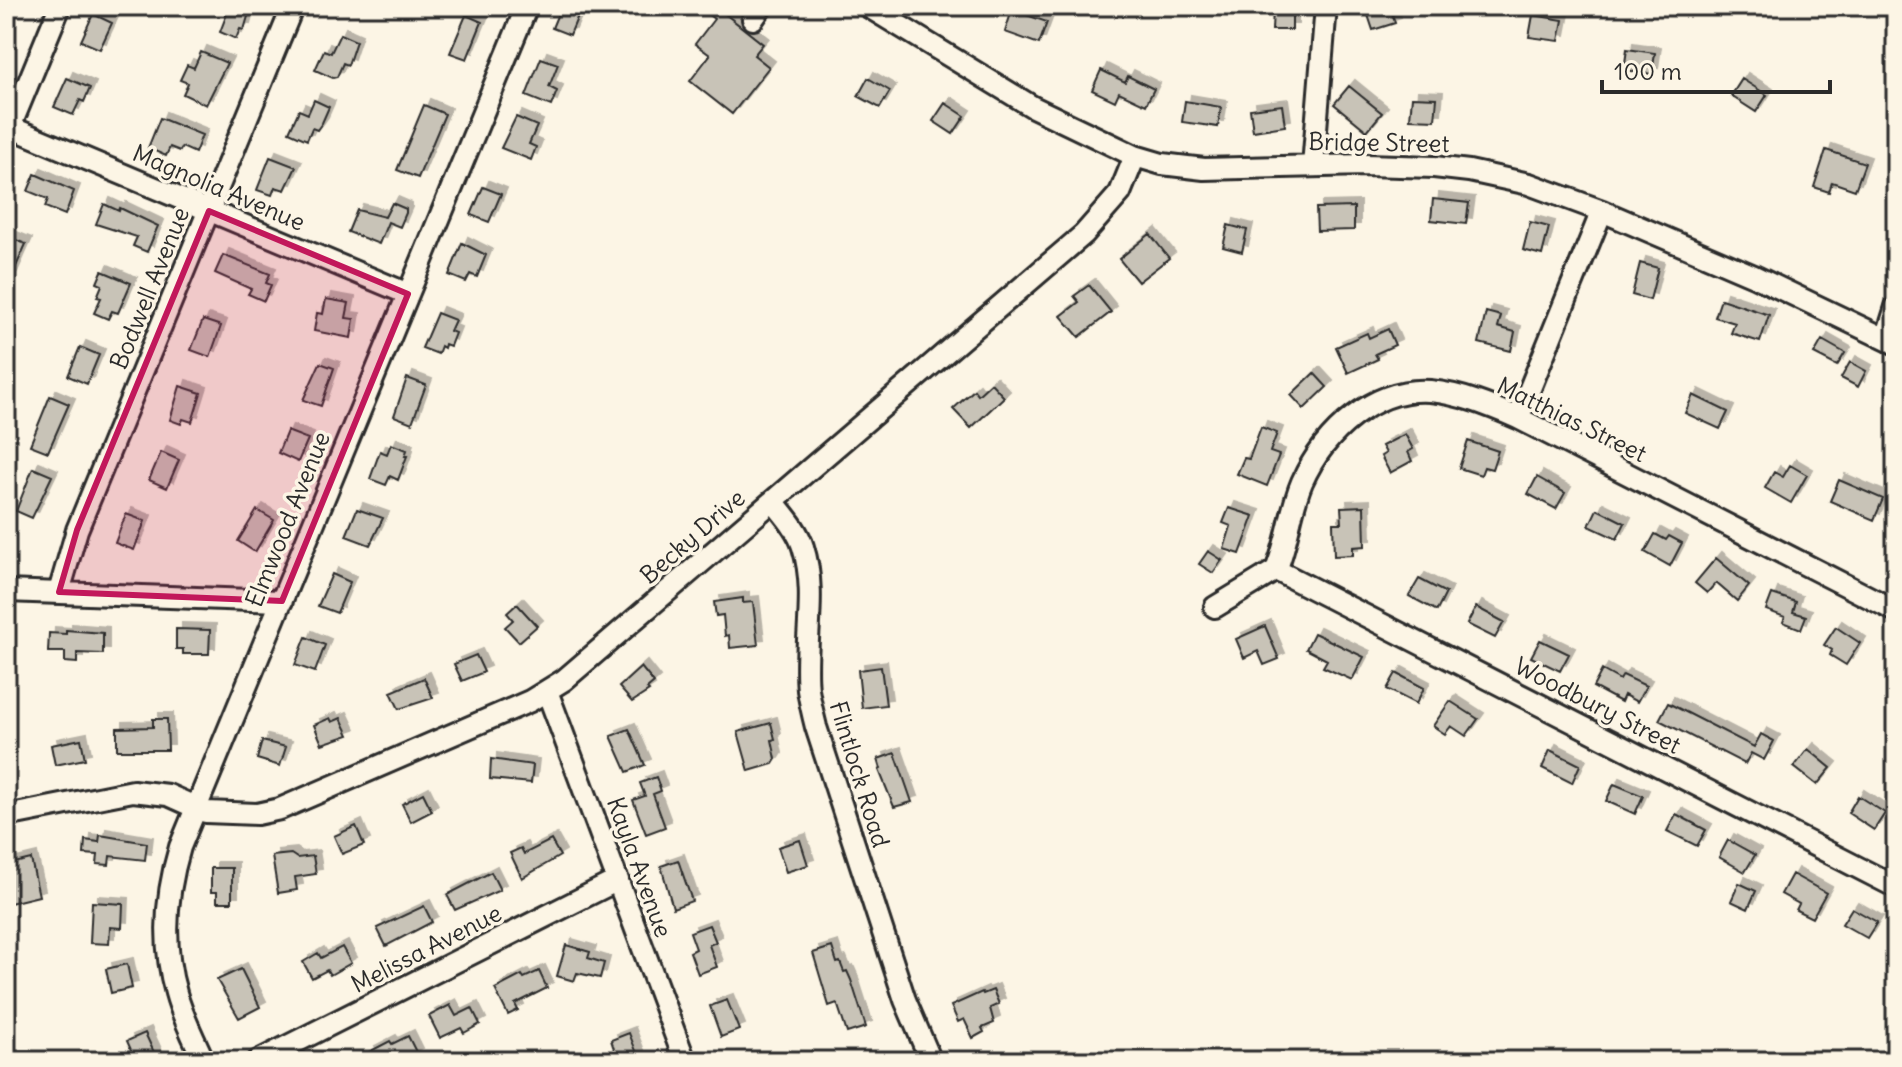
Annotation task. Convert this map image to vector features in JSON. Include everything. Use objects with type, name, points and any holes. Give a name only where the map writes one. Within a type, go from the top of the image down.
[{"type":"street","points":[[8,132],[60,6]]},
{"type":"street","name":"Bodwell Avenue","points":[[59,592],[77,530],[293,6]]},
{"type":"street","name":"Elmwood Avenue","points":[[204,1061],[176,993],[167,942],[168,892],[180,847],[527,6]]},
{"type":"street","name":"Bridge Street","points":[[867,6],[1033,107],[1135,156],[1162,164],[1204,169],[1402,165],[1469,171],[1529,184],[1602,211],[1823,307],[1891,341]]},
{"type":"street","points":[[1313,166],[1326,6]]},
{"type":"street","name":"Magnolia Avenue","points":[[8,132],[408,294]]},
{"type":"street","name":"Becky Drive","points":[[6,816],[133,791],[168,795],[206,812],[257,814],[280,809],[497,716],[547,691],[564,680],[1084,234],[1120,193],[1135,156]]},
{"type":"street","points":[[1518,418],[1602,211]]},
{"type":"street","points":[[1891,341],[1896,307]]},
{"type":"street","name":"Matthias Street","points":[[1276,570],[1282,558],[1293,508],[1309,469],[1335,434],[1361,410],[1394,396],[1428,391],[1474,401],[1518,418],[1896,611]]},
{"type":"street","name":"Flintlock Road","points":[[773,501],[795,529],[807,562],[810,615],[808,690],[816,727],[905,1000],[931,1061]]},
{"type":"street","points":[[1215,607],[1276,570]]},
{"type":"street","name":"Woodbury Street","points":[[1276,570],[1896,887]]},
{"type":"street","points":[[6,591],[282,601]]},
{"type":"street","name":"Kayla Avenue","points":[[547,691],[685,1061]]},
{"type":"street","name":"Melissa Avenue","points":[[258,1061],[618,880]]},
{"type":"highlighted area","points":[[209,211],[408,294],[282,601],[59,592],[77,530]]},
{"type":"building","points":[[230,6],[251,6],[244,30],[240,29],[236,39],[220,32]]},
{"type":"building","points":[[561,6],[582,6],[570,35],[552,28]]},
{"type":"building","points":[[716,6],[730,6],[724,13],[763,44],[754,55],[769,67],[732,114],[690,81],[710,55],[695,44],[714,19],[709,15]]},
{"type":"building","points":[[1365,6],[1390,6],[1395,23],[1373,30]]},
{"type":"building","points":[[1273,9],[1292,10],[1292,30],[1272,30]]},
{"type":"building","points":[[1012,10],[1047,22],[1039,44],[1005,32]]},
{"type":"building","points":[[93,14],[112,23],[100,49],[81,41]]},
{"type":"building","points":[[466,15],[482,22],[467,59],[450,53]]},
{"type":"building","points":[[1533,15],[1563,20],[1559,41],[1529,37]]},
{"type":"building","points":[[340,34],[356,41],[348,65],[343,63],[337,77],[333,78],[315,70],[324,50],[331,53]]},
{"type":"building","points":[[1627,49],[1655,53],[1652,74],[1624,70]]},
{"type":"building","points":[[201,52],[227,63],[206,105],[183,94],[188,83],[180,80],[187,65],[194,68]]},
{"type":"building","points":[[541,58],[558,64],[549,87],[557,91],[551,106],[526,96]]},
{"type":"building","points":[[1101,70],[1125,82],[1128,76],[1154,89],[1146,105],[1119,92],[1115,101],[1092,90]]},
{"type":"building","points":[[67,78],[90,88],[73,115],[54,107]]},
{"type":"building","points":[[868,78],[890,91],[880,108],[858,96]]},
{"type":"building","points":[[1742,79],[1767,95],[1756,112],[1731,96]]},
{"type":"building","points":[[1349,86],[1382,113],[1367,131],[1334,104]]},
{"type":"building","points":[[1412,97],[1437,98],[1435,120],[1410,119]]},
{"type":"building","points":[[314,100],[329,107],[317,130],[312,128],[307,140],[289,132],[299,110],[308,114]]},
{"type":"building","points":[[1185,101],[1221,107],[1218,127],[1182,122]]},
{"type":"building","points":[[945,103],[965,116],[953,134],[933,121]]},
{"type":"building","points":[[424,105],[445,114],[418,178],[397,170]]},
{"type":"building","points":[[1282,105],[1285,126],[1253,131],[1250,109]]},
{"type":"building","points":[[516,117],[537,126],[529,144],[536,147],[531,160],[501,148]]},
{"type":"building","points":[[160,118],[202,135],[195,153],[182,147],[180,151],[170,147],[166,156],[148,148]]},
{"type":"building","points":[[1826,150],[1865,163],[1855,190],[1832,182],[1829,192],[1814,187]]},
{"type":"building","points":[[270,157],[296,167],[285,190],[275,187],[272,195],[257,190]]},
{"type":"building","points":[[35,174],[74,191],[65,215],[45,207],[48,199],[28,191]]},
{"type":"building","points":[[483,187],[501,194],[489,222],[471,215]]},
{"type":"building","points":[[1433,199],[1469,203],[1466,224],[1431,220]]},
{"type":"building","points":[[392,203],[406,209],[406,213],[400,227],[388,222],[379,244],[348,232],[357,210],[385,217]]},
{"type":"building","points":[[104,204],[158,226],[147,252],[133,246],[137,237],[96,224]]},
{"type":"building","points":[[1354,207],[1354,230],[1317,231],[1316,208]]},
{"type":"building","points":[[1530,222],[1549,227],[1542,255],[1523,250]]},
{"type":"building","points":[[1228,225],[1247,230],[1242,252],[1223,247]]},
{"type":"building","points":[[1150,234],[1169,258],[1138,282],[1119,259]]},
{"type":"building","points":[[6,236],[26,244],[6,289]]},
{"type":"building","points":[[462,243],[486,255],[477,277],[470,274],[466,282],[449,275]]},
{"type":"building","points":[[223,255],[270,274],[266,283],[271,285],[264,301],[248,294],[251,289],[215,273]]},
{"type":"building","points":[[1640,263],[1658,268],[1650,300],[1632,295]]},
{"type":"building","points":[[102,271],[131,283],[118,313],[112,311],[108,319],[94,313],[101,298],[97,297],[102,285],[97,283]]},
{"type":"building","points":[[1089,285],[1111,312],[1079,337],[1061,316],[1079,302],[1074,296]]},
{"type":"building","points":[[326,299],[349,303],[346,318],[354,319],[351,338],[314,331],[317,313],[323,314]]},
{"type":"building","points":[[1721,299],[1769,315],[1760,342],[1731,333],[1735,323],[1715,317]]},
{"type":"building","points":[[1486,312],[1501,316],[1498,327],[1515,332],[1511,351],[1479,343]]},
{"type":"building","points":[[437,313],[455,320],[450,331],[455,333],[450,346],[441,346],[438,354],[422,348]]},
{"type":"building","points":[[203,320],[221,326],[210,357],[191,350]]},
{"type":"building","points":[[1388,329],[1395,345],[1375,354],[1378,359],[1348,373],[1336,347],[1367,333],[1369,338]]},
{"type":"building","points":[[1822,340],[1845,353],[1837,366],[1814,354]]},
{"type":"building","points":[[80,347],[99,355],[87,384],[68,376]]},
{"type":"building","points":[[1850,362],[1866,371],[1858,387],[1841,378]]},
{"type":"building","points":[[320,363],[334,368],[321,406],[303,400]]},
{"type":"building","points":[[1314,373],[1327,387],[1304,409],[1291,395]]},
{"type":"building","points":[[407,378],[426,385],[412,423],[394,416]]},
{"type":"building","points":[[991,383],[1004,397],[971,428],[953,409],[974,390],[978,395]]},
{"type":"building","points":[[180,386],[201,393],[192,422],[183,419],[181,424],[170,420]]},
{"type":"building","points":[[1693,395],[1728,412],[1720,429],[1685,413]]},
{"type":"building","points":[[50,396],[69,404],[48,452],[30,445]]},
{"type":"building","points":[[1261,427],[1277,433],[1270,452],[1279,455],[1267,486],[1237,474],[1244,458],[1249,459]]},
{"type":"building","points":[[287,431],[308,439],[298,462],[278,453]]},
{"type":"building","points":[[1405,434],[1413,449],[1408,452],[1412,461],[1390,473],[1381,456],[1386,453],[1382,446]]},
{"type":"building","points":[[1468,441],[1498,451],[1492,469],[1484,467],[1481,475],[1459,468]]},
{"type":"building","points":[[391,444],[407,450],[407,456],[398,480],[390,476],[386,485],[370,479],[380,451],[387,454]]},
{"type":"building","points":[[161,452],[179,460],[167,488],[149,480]]},
{"type":"building","points":[[1790,465],[1807,475],[1791,503],[1765,488],[1774,472],[1783,477]]},
{"type":"building","points":[[33,468],[52,476],[32,518],[16,511]]},
{"type":"building","points":[[1537,477],[1565,493],[1556,509],[1528,494]]},
{"type":"building","points":[[1839,480],[1883,499],[1874,520],[1830,501]]},
{"type":"building","points":[[1364,506],[1365,546],[1353,547],[1353,555],[1334,556],[1333,523],[1342,523],[1341,507]]},
{"type":"building","points":[[1229,508],[1254,516],[1240,554],[1224,549],[1231,526],[1223,523]]},
{"type":"building","points":[[357,509],[383,518],[370,545],[346,536]]},
{"type":"building","points":[[1597,509],[1625,523],[1617,539],[1589,526]]},
{"type":"building","points":[[257,510],[274,520],[255,552],[238,541]]},
{"type":"building","points":[[126,514],[145,521],[134,550],[115,543]]},
{"type":"building","points":[[1655,534],[1666,540],[1669,536],[1682,543],[1670,566],[1645,552]]},
{"type":"building","points":[[1208,551],[1222,560],[1213,573],[1199,564]]},
{"type":"building","points":[[1716,558],[1749,586],[1737,601],[1716,583],[1707,593],[1695,583]]},
{"type":"building","points":[[332,574],[350,582],[337,613],[318,606]]},
{"type":"building","points":[[1419,579],[1446,593],[1437,611],[1409,596]]},
{"type":"building","points":[[1772,594],[1796,602],[1793,612],[1806,616],[1801,629],[1783,622],[1785,617],[1766,610]]},
{"type":"building","points":[[743,598],[743,603],[753,602],[758,645],[730,648],[729,635],[725,636],[723,615],[716,616],[714,602]]},
{"type":"building","points":[[517,604],[537,626],[519,642],[505,627],[513,620],[507,613]]},
{"type":"building","points":[[1476,607],[1504,622],[1495,638],[1467,624]]},
{"type":"building","points":[[1265,626],[1279,659],[1264,665],[1258,651],[1244,658],[1236,639]]},
{"type":"building","points":[[1836,627],[1860,643],[1846,665],[1830,655],[1832,650],[1824,645]]},
{"type":"building","points":[[176,629],[210,630],[209,654],[183,654],[183,649],[176,649]]},
{"type":"building","points":[[66,630],[103,633],[103,654],[77,653],[77,663],[65,662],[65,652],[48,652],[49,633],[66,634]]},
{"type":"building","points":[[1314,633],[1364,657],[1352,680],[1323,667],[1327,660],[1306,649]]},
{"type":"building","points":[[306,637],[325,645],[315,672],[295,665]]},
{"type":"building","points":[[1540,640],[1569,654],[1560,671],[1531,657]]},
{"type":"building","points":[[476,655],[484,672],[462,681],[454,664]]},
{"type":"building","points":[[641,667],[654,683],[647,689],[649,691],[632,702],[619,687]]},
{"type":"building","points":[[881,667],[886,705],[862,708],[858,670]]},
{"type":"building","points":[[1602,670],[1620,680],[1623,675],[1646,686],[1637,702],[1624,695],[1621,702],[1593,687]]},
{"type":"building","points":[[1396,673],[1424,688],[1416,704],[1387,689]]},
{"type":"building","points":[[424,678],[433,698],[399,709],[391,692]]},
{"type":"building","points":[[1450,701],[1478,719],[1466,736],[1451,726],[1445,734],[1433,726]]},
{"type":"building","points":[[1668,703],[1754,747],[1761,734],[1774,741],[1764,760],[1751,753],[1745,764],[1659,720]]},
{"type":"building","points":[[330,718],[332,722],[341,718],[349,735],[322,744],[314,725]]},
{"type":"building","points":[[153,719],[167,719],[168,750],[117,750],[117,728],[153,727]]},
{"type":"building","points":[[771,723],[776,759],[773,764],[749,771],[738,732]]},
{"type":"building","points":[[629,729],[645,765],[627,772],[611,736]]},
{"type":"building","points":[[81,739],[85,759],[55,765],[51,745]]},
{"type":"building","points":[[262,741],[286,747],[280,766],[257,759]]},
{"type":"building","points":[[1808,749],[1831,768],[1817,785],[1794,767]]},
{"type":"building","points":[[1550,750],[1580,765],[1572,783],[1542,768]]},
{"type":"building","points":[[895,753],[912,802],[894,807],[879,770],[878,759]]},
{"type":"building","points":[[491,759],[533,765],[531,783],[490,779]]},
{"type":"building","points":[[656,777],[661,791],[653,794],[665,827],[646,834],[633,800],[645,796],[640,783]]},
{"type":"building","points":[[1614,784],[1643,796],[1635,814],[1606,801]]},
{"type":"building","points":[[423,793],[432,811],[411,822],[402,804]]},
{"type":"building","points":[[1858,796],[1885,813],[1874,830],[1848,813]]},
{"type":"building","points":[[1676,814],[1706,830],[1697,846],[1667,831]]},
{"type":"building","points":[[356,826],[364,845],[342,854],[334,836]]},
{"type":"building","points":[[100,835],[147,843],[145,860],[110,856],[109,865],[97,864],[98,855],[84,854],[85,840],[99,842]]},
{"type":"building","points":[[551,840],[560,856],[522,878],[510,853],[521,848],[524,854]]},
{"type":"building","points":[[800,840],[808,865],[786,872],[778,847]]},
{"type":"building","points":[[1728,840],[1755,855],[1745,872],[1719,857]]},
{"type":"building","points":[[291,854],[297,858],[313,856],[316,874],[295,877],[297,890],[278,893],[272,856]]},
{"type":"building","points":[[31,859],[39,896],[6,904],[6,865]]},
{"type":"building","points":[[678,860],[692,901],[673,908],[661,866]]},
{"type":"building","points":[[211,868],[232,868],[232,902],[217,902],[217,892],[211,892]]},
{"type":"building","points":[[491,872],[500,890],[455,910],[447,895]]},
{"type":"building","points":[[1792,874],[1826,893],[1812,918],[1796,910],[1799,904],[1781,894]]},
{"type":"building","points":[[1739,883],[1756,891],[1748,909],[1731,901]]},
{"type":"building","points":[[92,902],[123,904],[122,928],[110,927],[109,944],[90,943]]},
{"type":"building","points":[[424,906],[432,922],[386,946],[377,928]]},
{"type":"building","points":[[1852,908],[1877,922],[1867,938],[1842,924]]},
{"type":"building","points":[[709,925],[716,942],[709,945],[717,967],[698,974],[690,952],[696,949],[690,932]]},
{"type":"building","points":[[566,945],[590,952],[588,958],[604,963],[600,978],[577,973],[574,981],[557,976]]},
{"type":"building","points":[[342,947],[351,963],[330,975],[327,970],[312,978],[303,962],[318,953],[321,958]]},
{"type":"building","points":[[832,947],[837,963],[840,962],[851,980],[866,1027],[847,1033],[837,1003],[829,1006],[813,953]]},
{"type":"building","points":[[127,964],[132,988],[111,993],[106,969]]},
{"type":"building","points":[[241,969],[260,1007],[239,1018],[217,980]]},
{"type":"building","points":[[539,971],[547,988],[515,1004],[518,1010],[508,1015],[495,989],[522,975],[524,978]]},
{"type":"building","points":[[993,990],[999,1004],[990,1008],[994,1023],[982,1028],[984,1032],[973,1038],[964,1019],[958,1022],[951,1006]]},
{"type":"building","points":[[727,1000],[739,1030],[721,1037],[710,1006]]},
{"type":"building","points":[[450,1005],[456,1016],[472,1008],[480,1024],[464,1033],[461,1028],[440,1038],[429,1016]]},
{"type":"building","points":[[145,1033],[158,1061],[136,1061],[127,1041]]},
{"type":"building","points":[[629,1033],[638,1056],[618,1061],[611,1040]]},
{"type":"building","points":[[408,1036],[417,1054],[402,1061],[374,1061],[369,1052]]}]
